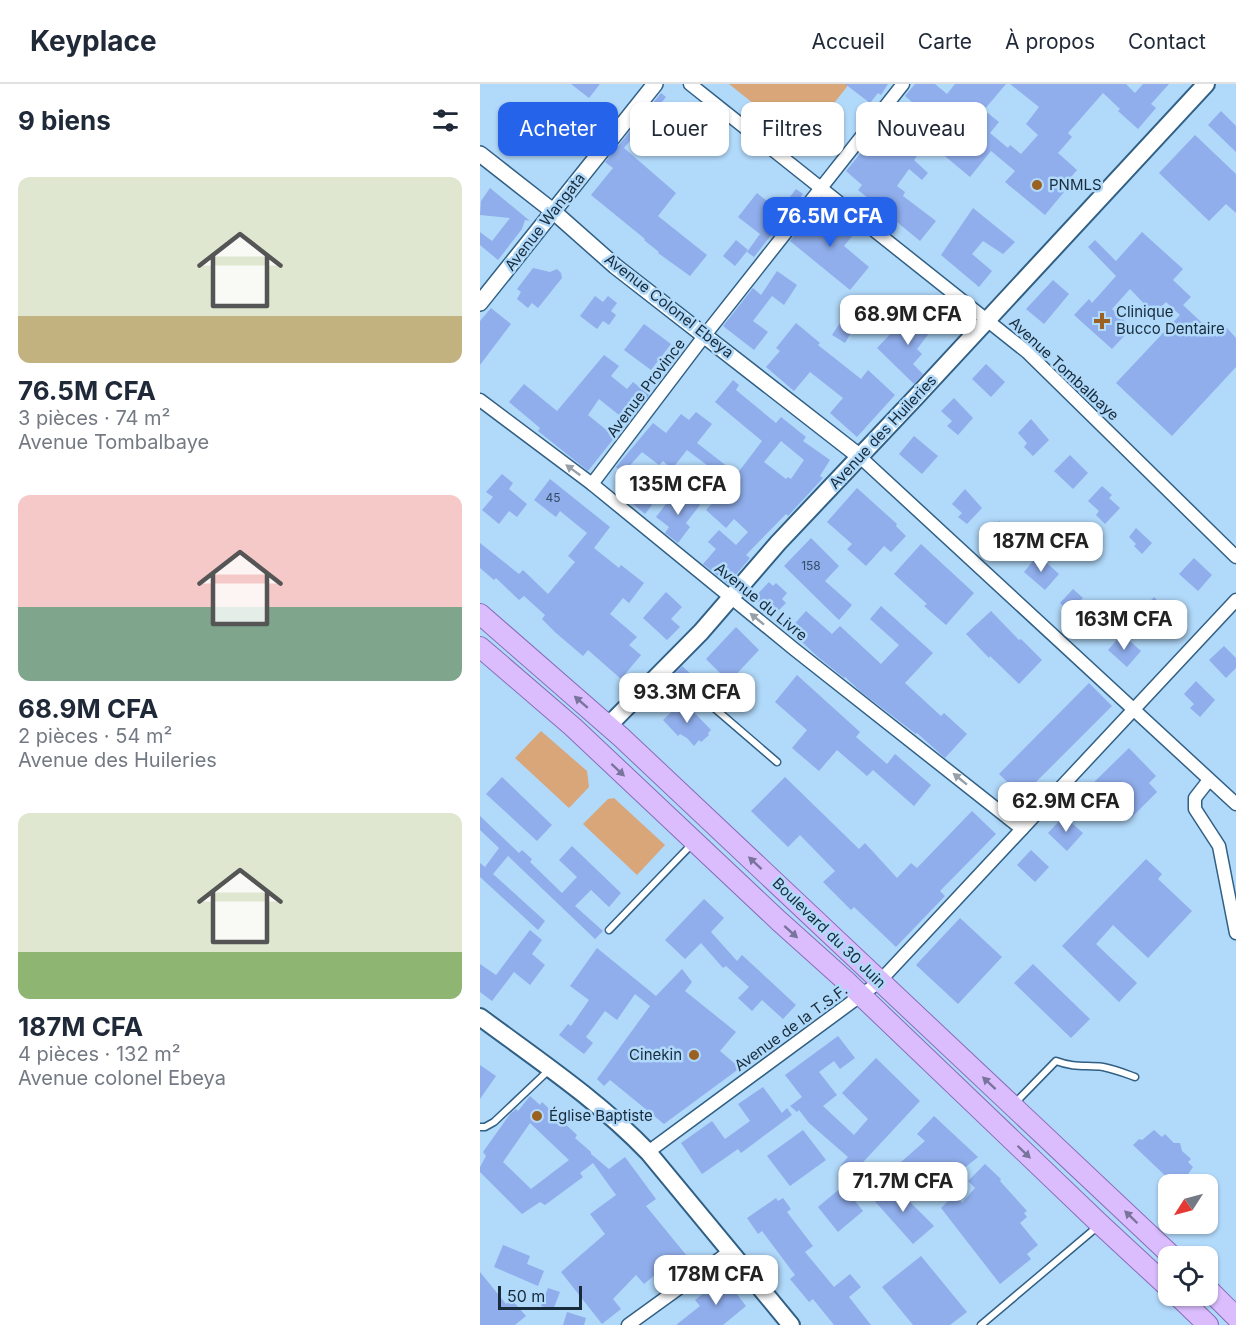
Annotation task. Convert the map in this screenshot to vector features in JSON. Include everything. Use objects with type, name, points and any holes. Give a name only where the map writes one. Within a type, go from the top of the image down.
[{"type":"main road","name":"Avenue des Huileries","points":[[608,726],[670,669],[730,597],[1202,85]]},
{"type":"main road","name":"Boulevard du 30 Juin","points":[[480,614],[608,726],[1161,1246]]},
{"type":"main road","name":"Boulevard du 30 Juin","points":[[480,647],[573,727],[1158,1278]]},
{"type":"main road","points":[[480,1017],[609,1113],[648,1152],[790,1325]]},
{"type":"main road","points":[[1218,1300],[1236,1317]]},
{"type":"main road","points":[[1188,1306],[1208,1325]]},
{"type":"street","name":"Avenue Wangata","points":[[480,303],[655,84]]},
{"type":"street","name":"Avenue Tombalbaye","points":[[690,84],[1027,352],[1236,557]]},
{"type":"street","name":"Avenue Province","points":[[592,484],[705,335],[903,84]]},
{"type":"street","name":"Avenue Colonel Ebeya","points":[[480,154],[554,212],[615,266],[859,456]]},
{"type":"street","name":"Avenue du Livre","points":[[480,400],[592,484],[1022,829]]},
{"type":"street","points":[[859,456],[1236,804]]},
{"type":"street","name":"Avenue de la T.S.F.","points":[[648,1152],[879,981],[1236,600]]},
{"type":"street","points":[[1209,780],[1195,798],[1195,809],[1220,846],[1236,933]]},
{"type":"street","points":[[628,1325],[729,1252]]},
{"type":"lane","points":[[684,682],[777,762]]},
{"type":"lane","points":[[609,930],[695,841]]},
{"type":"lane","points":[[1012,1105],[1056,1061],[1081,1067],[1115,1069],[1135,1077]]},
{"type":"lane","points":[[480,1127],[494,1122],[550,1070]]},
{"type":"lane","points":[[981,1325],[1100,1224]]},
{"type":"shaded area","points":[[729,84],[849,84],[835,102],[752,102]]},
{"type":"shaded area","points":[[541,731],[587,771],[589,787],[569,808],[515,758]]},
{"type":"shaded area","points":[[614,798],[665,845],[637,875],[583,824],[608,799]]},
{"type":"building","points":[[571,84],[600,84],[589,98]]},
{"type":"building","points":[[845,84],[888,84],[881,95],[878,93],[869,102]]},
{"type":"building","points":[[915,84],[935,84],[947,94],[955,84],[1006,84],[987,106],[987,102],[912,102],[905,96]]},
{"type":"building","points":[[1010,84],[1126,84],[1135,93],[1143,84],[1169,84],[1151,104],[1156,108],[1138,129],[1103,93],[1068,133],[1072,137],[1058,153],[1077,170],[1061,189],[1064,192],[1045,215],[1005,182],[1015,171],[991,151],[987,156],[987,112],[999,122],[990,133],[1008,148],[1010,145],[1021,154],[1038,135],[1026,124],[1039,107]]},
{"type":"building","points":[[661,93],[666,97],[662,102],[654,102]]},
{"type":"building","points":[[1221,111],[1236,126],[1236,152],[1208,125]]},
{"type":"building","points":[[630,131],[630,141],[624,148],[630,156],[633,156],[676,193],[658,216],[707,255],[690,276],[658,253],[645,239],[591,195],[613,168],[605,162],[610,156],[618,156],[618,146]]},
{"type":"building","points":[[1195,135],[1236,174],[1236,213],[1226,204],[1209,221],[1159,173]]},
{"type":"building","points":[[858,156],[917,156],[914,160],[928,173],[922,180],[909,169],[897,186],[905,192],[903,196],[936,221],[920,241],[858,190],[862,185],[846,171]]},
{"type":"building","points":[[945,156],[987,156],[970,177]]},
{"type":"building","points":[[490,188],[530,221],[525,220],[522,229],[498,260],[480,245],[480,232],[492,241],[510,218],[480,215],[481,201]]},
{"type":"building","points":[[796,189],[803,194],[754,257],[747,252],[760,234],[738,217],[757,193],[779,211]]},
{"type":"building","points":[[819,206],[853,235],[844,246],[869,267],[850,290],[790,241]]},
{"type":"building","points":[[973,208],[1015,242],[1003,254],[983,241],[972,254],[992,271],[979,287],[941,255]]},
{"type":"building","points":[[1142,232],[1183,269],[1173,280],[1191,297],[1183,305],[1217,337],[1227,328],[1236,338],[1236,367],[1172,436],[1116,383],[1180,315],[1166,302],[1154,314],[1130,289],[1112,309],[1127,323],[1122,329],[1127,333],[1112,349],[1074,315],[1089,299],[1092,303],[1116,276],[1088,247],[1095,240],[1116,261]]},
{"type":"building","points":[[736,240],[748,250],[735,266],[723,256]]},
{"type":"building","points":[[533,268],[550,272],[557,269],[562,278],[538,308],[532,303],[528,308],[517,299],[521,292],[517,289]]},
{"type":"building","points":[[777,271],[797,285],[784,305],[772,296],[753,321],[768,332],[754,350],[723,326],[753,288],[761,295]]},
{"type":"building","points":[[1053,280],[1069,294],[1044,324],[1026,309]]},
{"type":"building","points":[[595,296],[603,302],[608,296],[617,303],[611,311],[616,315],[609,325],[603,321],[597,329],[580,316]]},
{"type":"building","points":[[491,308],[511,324],[480,365],[480,321]]},
{"type":"building","points":[[920,311],[937,323],[917,349],[922,354],[913,364],[923,374],[914,384],[877,348],[896,328],[903,335]]},
{"type":"building","points":[[796,323],[820,343],[818,345],[861,379],[868,370],[895,395],[857,437],[830,413],[843,398],[810,372],[794,391],[766,367],[780,351],[776,348]]},
{"type":"building","points":[[840,323],[852,331],[845,343],[832,335]]},
{"type":"building","points":[[644,324],[671,344],[651,370],[624,350]]},
{"type":"building","points":[[604,355],[619,366],[611,376],[627,389],[633,382],[649,395],[637,412],[632,409],[624,419],[599,399],[588,415],[615,437],[588,471],[538,431],[540,428],[509,402],[524,384],[557,411]]},
{"type":"building","points":[[986,364],[1005,382],[991,397],[972,379]]},
{"type":"building","points":[[733,380],[739,385],[736,390],[776,423],[781,417],[806,437],[803,441],[830,460],[820,476],[823,478],[788,516],[786,514],[746,555],[750,558],[728,584],[703,564],[716,549],[708,542],[719,530],[736,545],[748,532],[734,519],[726,528],[706,510],[719,496],[710,488],[720,475],[687,450],[672,469],[663,461],[659,465],[642,452],[623,473],[616,467],[653,423],[666,433],[681,414],[689,420],[696,412],[712,424],[697,443],[737,474],[762,441],[715,402]],"holes":[[[781,441],[804,460],[791,479],[788,477],[786,479],[764,462]]]},
{"type":"building","points":[[954,398],[973,418],[958,435],[947,426],[952,421],[941,411]]},
{"type":"building","points":[[1031,419],[1049,440],[1033,456],[1024,447],[1027,443],[1018,433]]},
{"type":"building","points":[[914,436],[938,456],[922,474],[899,454]]},
{"type":"building","points":[[1070,455],[1088,473],[1073,489],[1054,471]]},
{"type":"building","points":[[502,474],[513,483],[509,489],[527,504],[517,517],[509,511],[499,524],[482,510],[493,497],[486,492]]},
{"type":"building","points":[[550,479],[610,527],[594,548],[619,568],[621,565],[644,583],[629,603],[623,598],[610,614],[637,637],[629,645],[641,655],[621,679],[588,650],[583,656],[542,619],[545,615],[524,596],[519,600],[496,578],[494,580],[480,568],[480,543],[519,574],[523,570],[548,594],[575,562],[568,556],[587,533],[560,511],[556,517],[534,500]]},
{"type":"building","points":[[648,482],[656,489],[647,501],[652,505],[645,514],[632,503]]},
{"type":"building","points":[[1102,486],[1112,495],[1109,498],[1120,508],[1105,524],[1096,515],[1099,511],[1088,501]]},
{"type":"building","points":[[857,488],[897,524],[896,526],[906,536],[891,552],[884,546],[866,566],[847,549],[852,544],[827,522]]},
{"type":"building","points":[[965,489],[982,508],[967,524],[958,517],[962,513],[952,504]]},
{"type":"building","points":[[684,493],[700,505],[686,523],[690,527],[678,543],[665,533],[669,527],[656,517],[669,500],[675,504]]},
{"type":"building","points":[[999,521],[1011,531],[1009,534],[1017,542],[1003,559],[993,552],[998,546],[986,536]]},
{"type":"building","points":[[1136,528],[1152,543],[1142,554],[1129,537]]},
{"type":"building","points":[[811,538],[839,566],[825,581],[852,605],[839,620],[784,566]]},
{"type":"building","points":[[921,544],[974,593],[946,625],[924,606],[927,604],[894,574]]},
{"type":"building","points":[[1038,555],[1059,574],[1045,590],[1024,572]]},
{"type":"building","points":[[1194,558],[1212,575],[1198,591],[1179,574]]},
{"type":"building","points":[[769,582],[773,586],[776,583],[787,593],[782,599],[786,603],[773,616],[754,598]]},
{"type":"building","points":[[1073,589],[1092,611],[1078,627],[1069,619],[1072,615],[1060,603]]},
{"type":"building","points":[[666,592],[682,607],[671,619],[680,627],[667,640],[643,618]]},
{"type":"building","points":[[1154,597],[1171,614],[1155,630],[1138,614]]},
{"type":"building","points":[[881,606],[933,653],[905,683],[941,716],[944,713],[967,734],[945,758],[917,733],[818,657],[789,630],[806,611],[832,634],[840,626],[881,664],[899,645],[870,619]]},
{"type":"building","points":[[991,611],[1042,660],[1019,684],[966,634]]},
{"type":"building","points":[[736,627],[759,650],[729,682],[706,659]]},
{"type":"building","points":[[1122,634],[1141,651],[1127,667],[1108,650]]},
{"type":"building","points":[[1224,646],[1236,658],[1236,668],[1226,678],[1209,660]]},
{"type":"building","points":[[682,666],[691,674],[687,678],[680,678],[680,686],[677,689],[668,680]]},
{"type":"building","points":[[797,675],[860,732],[856,737],[887,764],[895,754],[931,785],[914,806],[873,770],[867,776],[837,750],[819,771],[792,748],[807,730],[775,702]]},
{"type":"building","points":[[1196,681],[1215,700],[1200,717],[1190,708],[1194,704],[1184,694]]},
{"type":"building","points":[[1089,683],[1112,706],[1022,796],[999,774]]},
{"type":"building","points":[[681,703],[687,709],[689,707],[711,730],[709,735],[701,742],[699,740],[694,746],[687,738],[680,734],[678,736],[663,720]]},
{"type":"building","points":[[1129,748],[1156,776],[1149,783],[1157,792],[1131,818],[1123,810],[1115,817],[1087,789]]},
{"type":"building","points":[[502,777],[552,825],[537,841],[486,794]]},
{"type":"building","points":[[785,777],[859,849],[865,843],[897,878],[911,863],[917,868],[972,811],[996,834],[940,891],[945,896],[896,947],[854,907],[851,910],[823,882],[835,871],[800,835],[788,847],[751,811]]},
{"type":"building","points":[[480,816],[519,853],[522,850],[532,859],[530,862],[562,893],[577,877],[559,860],[572,846],[621,893],[609,907],[591,890],[575,906],[603,931],[595,939],[508,856],[493,874],[545,921],[538,930],[480,877],[480,863],[485,867],[499,848],[480,830]]},
{"type":"building","points":[[1064,816],[1083,833],[1067,851],[1048,833]]},
{"type":"building","points":[[1031,850],[1049,867],[1035,882],[1017,865]]},
{"type":"building","points":[[1146,859],[1162,874],[1158,879],[1192,911],[1148,958],[1113,925],[1096,944],[1137,983],[1119,1002],[1062,946]]},
{"type":"building","points":[[704,899],[724,918],[711,932],[737,961],[742,955],[796,1005],[783,1019],[762,1000],[752,1011],[738,998],[749,987],[726,966],[723,968],[701,943],[685,959],[665,940]]},
{"type":"building","points":[[960,918],[1002,957],[958,1004],[916,965]]},
{"type":"building","points":[[530,930],[542,940],[532,954],[545,965],[530,985],[514,972],[492,1001],[480,992],[480,964],[496,975]]},
{"type":"building","points":[[597,948],[656,996],[682,969],[692,982],[685,991],[736,1032],[720,1051],[740,1068],[664,1124],[610,1080],[604,1086],[597,1079],[650,1006],[635,994],[617,1020],[605,1011],[586,1037],[593,1043],[584,1054],[559,1035],[568,1024],[571,1026],[589,1000],[570,986]]},
{"type":"building","points":[[1033,964],[1090,1019],[1071,1038],[1014,983]]},
{"type":"building","points":[[838,1036],[855,1058],[840,1069],[834,1061],[819,1072],[837,1095],[823,1106],[854,1135],[868,1119],[842,1093],[876,1058],[920,1101],[852,1174],[841,1165],[848,1157],[809,1123],[799,1110],[797,1112],[790,1106],[802,1097],[785,1075]]},
{"type":"building","points":[[480,1065],[496,1076],[480,1099]]},
{"type":"building","points":[[763,1087],[782,1113],[787,1108],[792,1115],[741,1153],[738,1149],[702,1174],[681,1143],[712,1121],[725,1139],[750,1121],[738,1104]]},
{"type":"building","points":[[530,1096],[540,1105],[542,1102],[577,1135],[575,1138],[591,1154],[609,1169],[625,1157],[656,1199],[646,1206],[687,1256],[666,1272],[663,1268],[644,1284],[636,1275],[613,1299],[621,1309],[602,1324],[561,1272],[605,1234],[590,1214],[616,1195],[593,1163],[580,1173],[583,1177],[545,1205],[540,1202],[522,1214],[480,1172],[486,1156],[483,1152],[510,1114],[516,1109],[518,1111]],"holes":[[[530,1123],[569,1160],[531,1189],[503,1162]]]},
{"type":"building","points":[[934,1116],[978,1157],[931,1195],[901,1162],[925,1141],[917,1134]]},
{"type":"building","points":[[803,1130],[826,1160],[790,1186],[767,1156]]},
{"type":"building","points":[[1154,1130],[1162,1137],[1165,1134],[1174,1143],[1180,1143],[1182,1151],[1191,1159],[1188,1162],[1193,1167],[1188,1174],[1163,1174],[1133,1145],[1139,1139],[1142,1140]]},
{"type":"building","points":[[985,1164],[1001,1179],[1000,1181],[1027,1211],[1024,1213],[1027,1217],[1020,1223],[1038,1245],[1027,1254],[1031,1259],[1000,1284],[941,1208],[955,1194],[962,1203],[975,1188],[968,1181]]},
{"type":"building","points":[[890,1182],[934,1226],[913,1244],[872,1198]]},
{"type":"building","points":[[843,1186],[863,1211],[838,1232],[818,1207]]},
{"type":"building","points":[[776,1198],[778,1201],[783,1198],[791,1209],[787,1212],[813,1246],[805,1252],[834,1287],[850,1274],[861,1287],[849,1297],[871,1325],[834,1325],[813,1299],[809,1302],[790,1279],[795,1275],[762,1231],[758,1234],[747,1218]]},
{"type":"building","points":[[503,1245],[530,1256],[527,1264],[544,1271],[538,1286],[494,1267]]},
{"type":"building","points":[[921,1256],[967,1312],[950,1325],[913,1325],[882,1287]]},
{"type":"building","points":[[480,1272],[506,1304],[512,1300],[526,1316],[515,1325],[480,1325]]},
{"type":"building","points":[[724,1277],[746,1306],[723,1325],[676,1325],[700,1306],[695,1300]]},
{"type":"building","points":[[548,1288],[560,1292],[553,1310],[541,1306]]},
{"type":"building","points":[[567,1312],[586,1318],[584,1325],[563,1325]]},
{"type":"place","name":"PNMLS","points":[[1037,185]]},
{"type":"place","name":"Clinique Bucco Dentaire","points":[[1102,321]]},
{"type":"place","name":"Cinekin","points":[[694,1055]]},
{"type":"place","name":"Église Baptiste","points":[[537,1116]]}]
